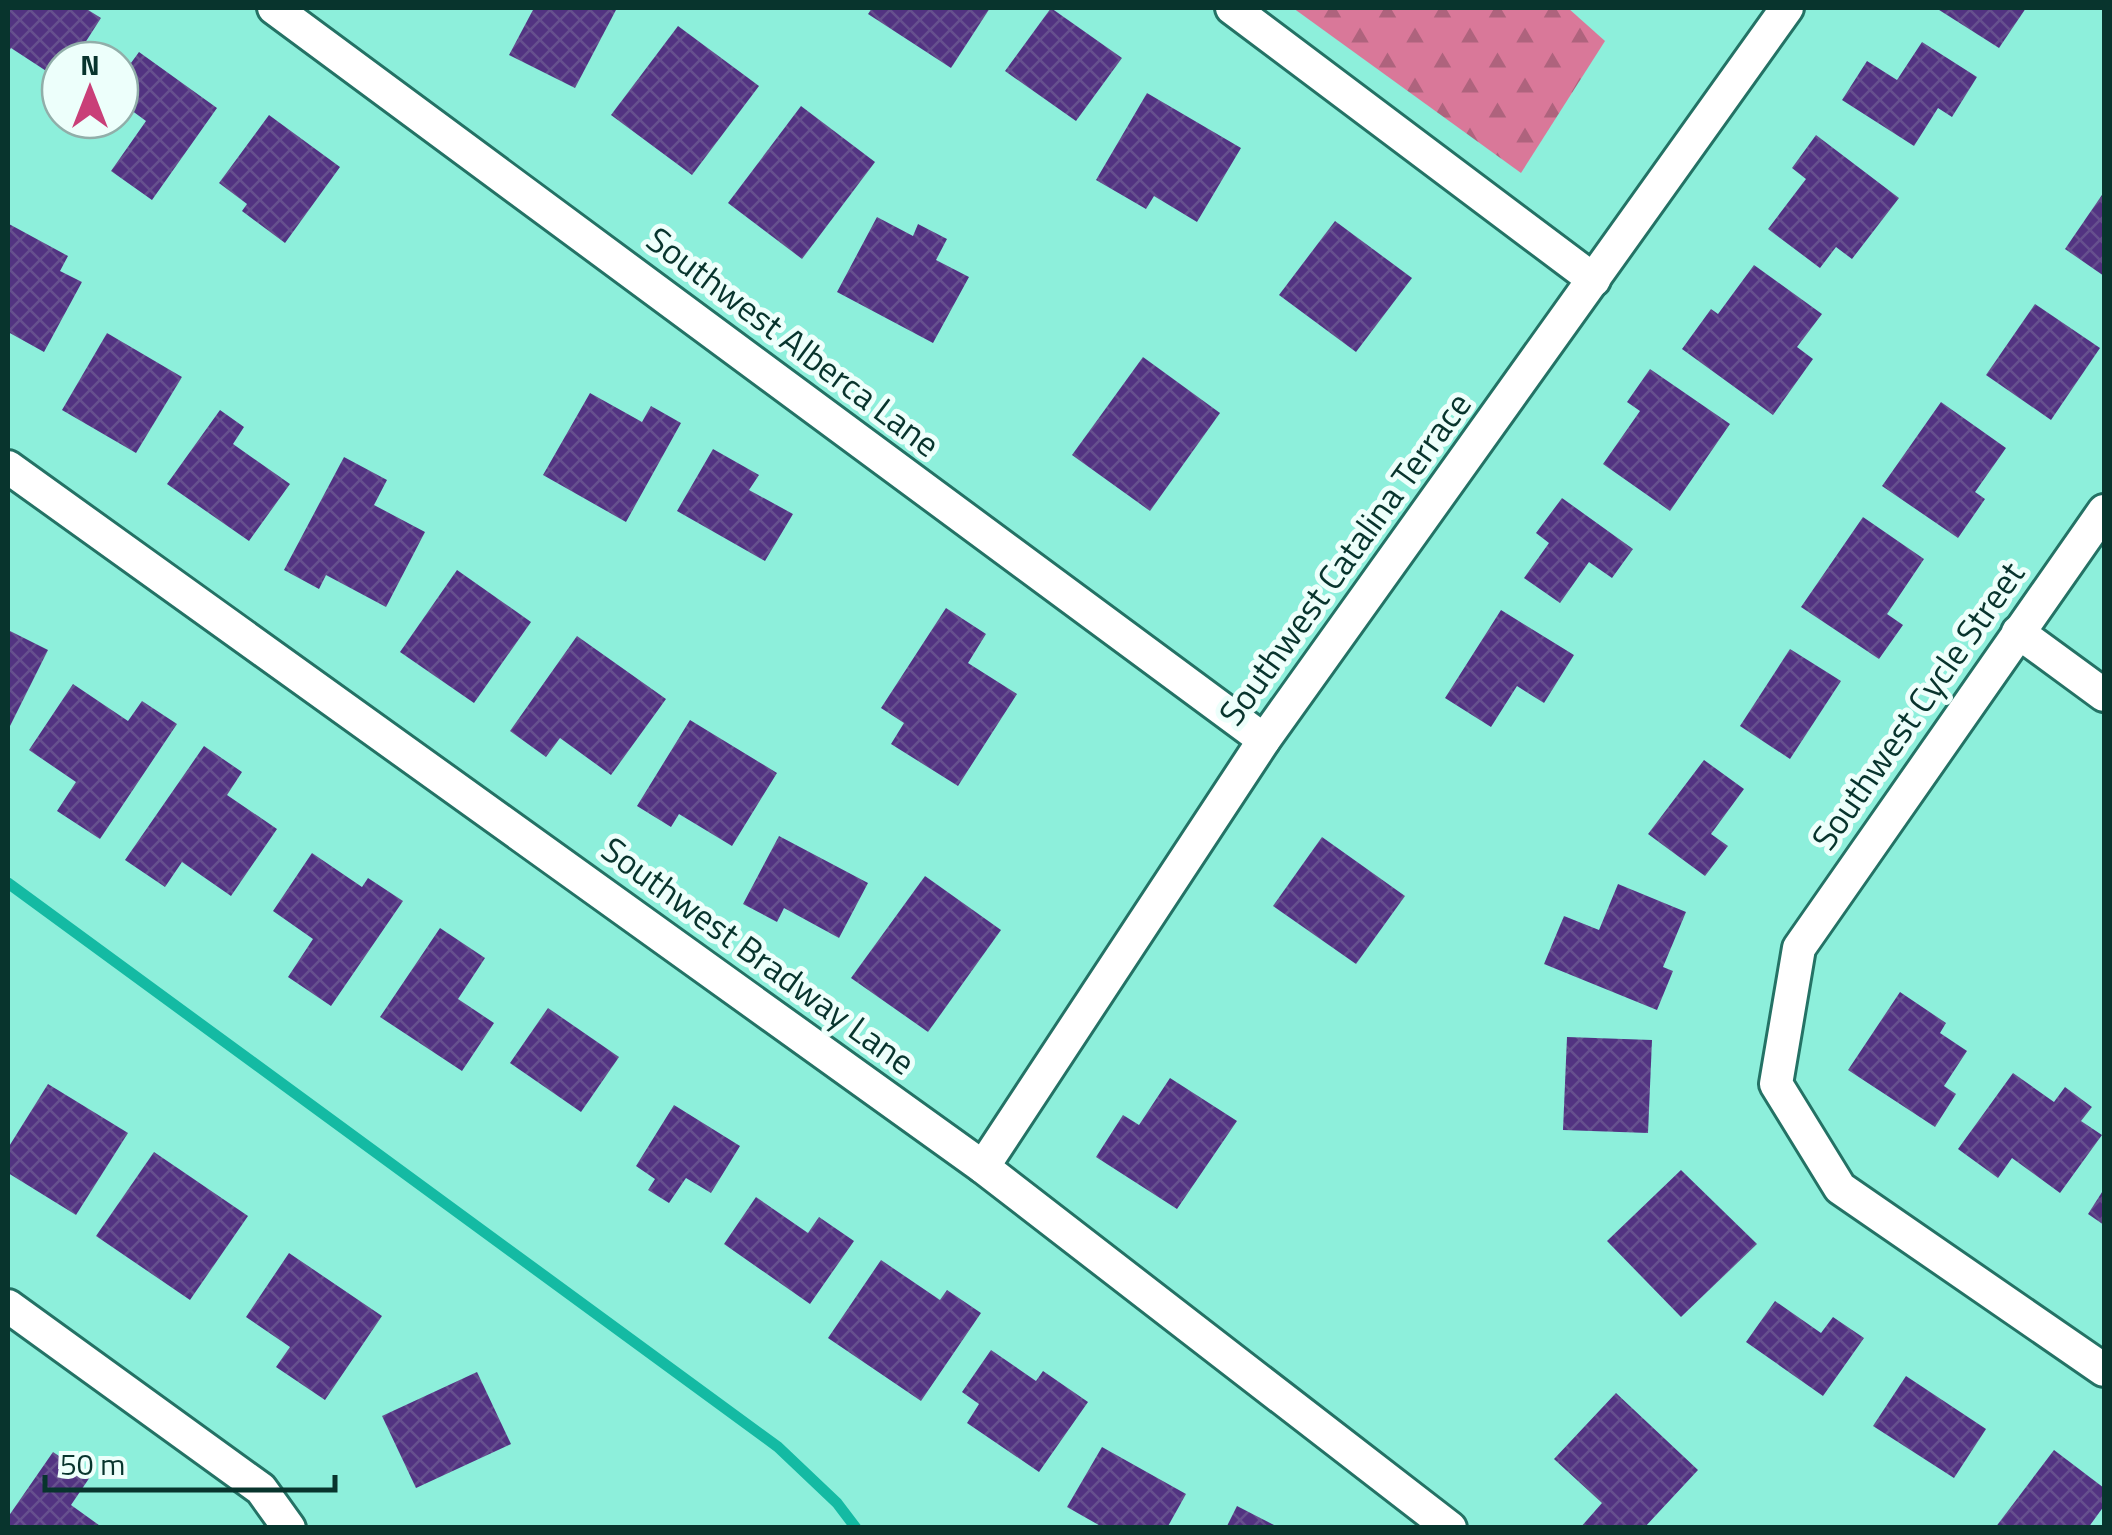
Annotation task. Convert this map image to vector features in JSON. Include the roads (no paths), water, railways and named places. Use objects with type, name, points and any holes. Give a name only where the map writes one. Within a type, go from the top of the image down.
[{"type":"street","name":"Southwest Alberca Lane","points":[[274,8],[1264,740]]},
{"type":"street","points":[[1232,8],[1594,280]]},
{"type":"street","name":"Southwest Catalina Terrace","points":[[983,1167],[1264,740],[1787,8]]},
{"type":"street","name":"Southwest Bradway Lane","points":[[8,467],[983,1167],[1450,1528]]},
{"type":"street","name":"Southwest Cycle Street","points":[[2104,511],[1798,948],[1776,1084],[1840,1188],[2104,1370]]},
{"type":"street","points":[[2018,632],[2104,695]]},
{"type":"street","points":[[8,1306],[260,1489],[288,1528]]},
{"type":"waterway","points":[[8,883],[778,1447],[837,1503],[856,1528]]}]
